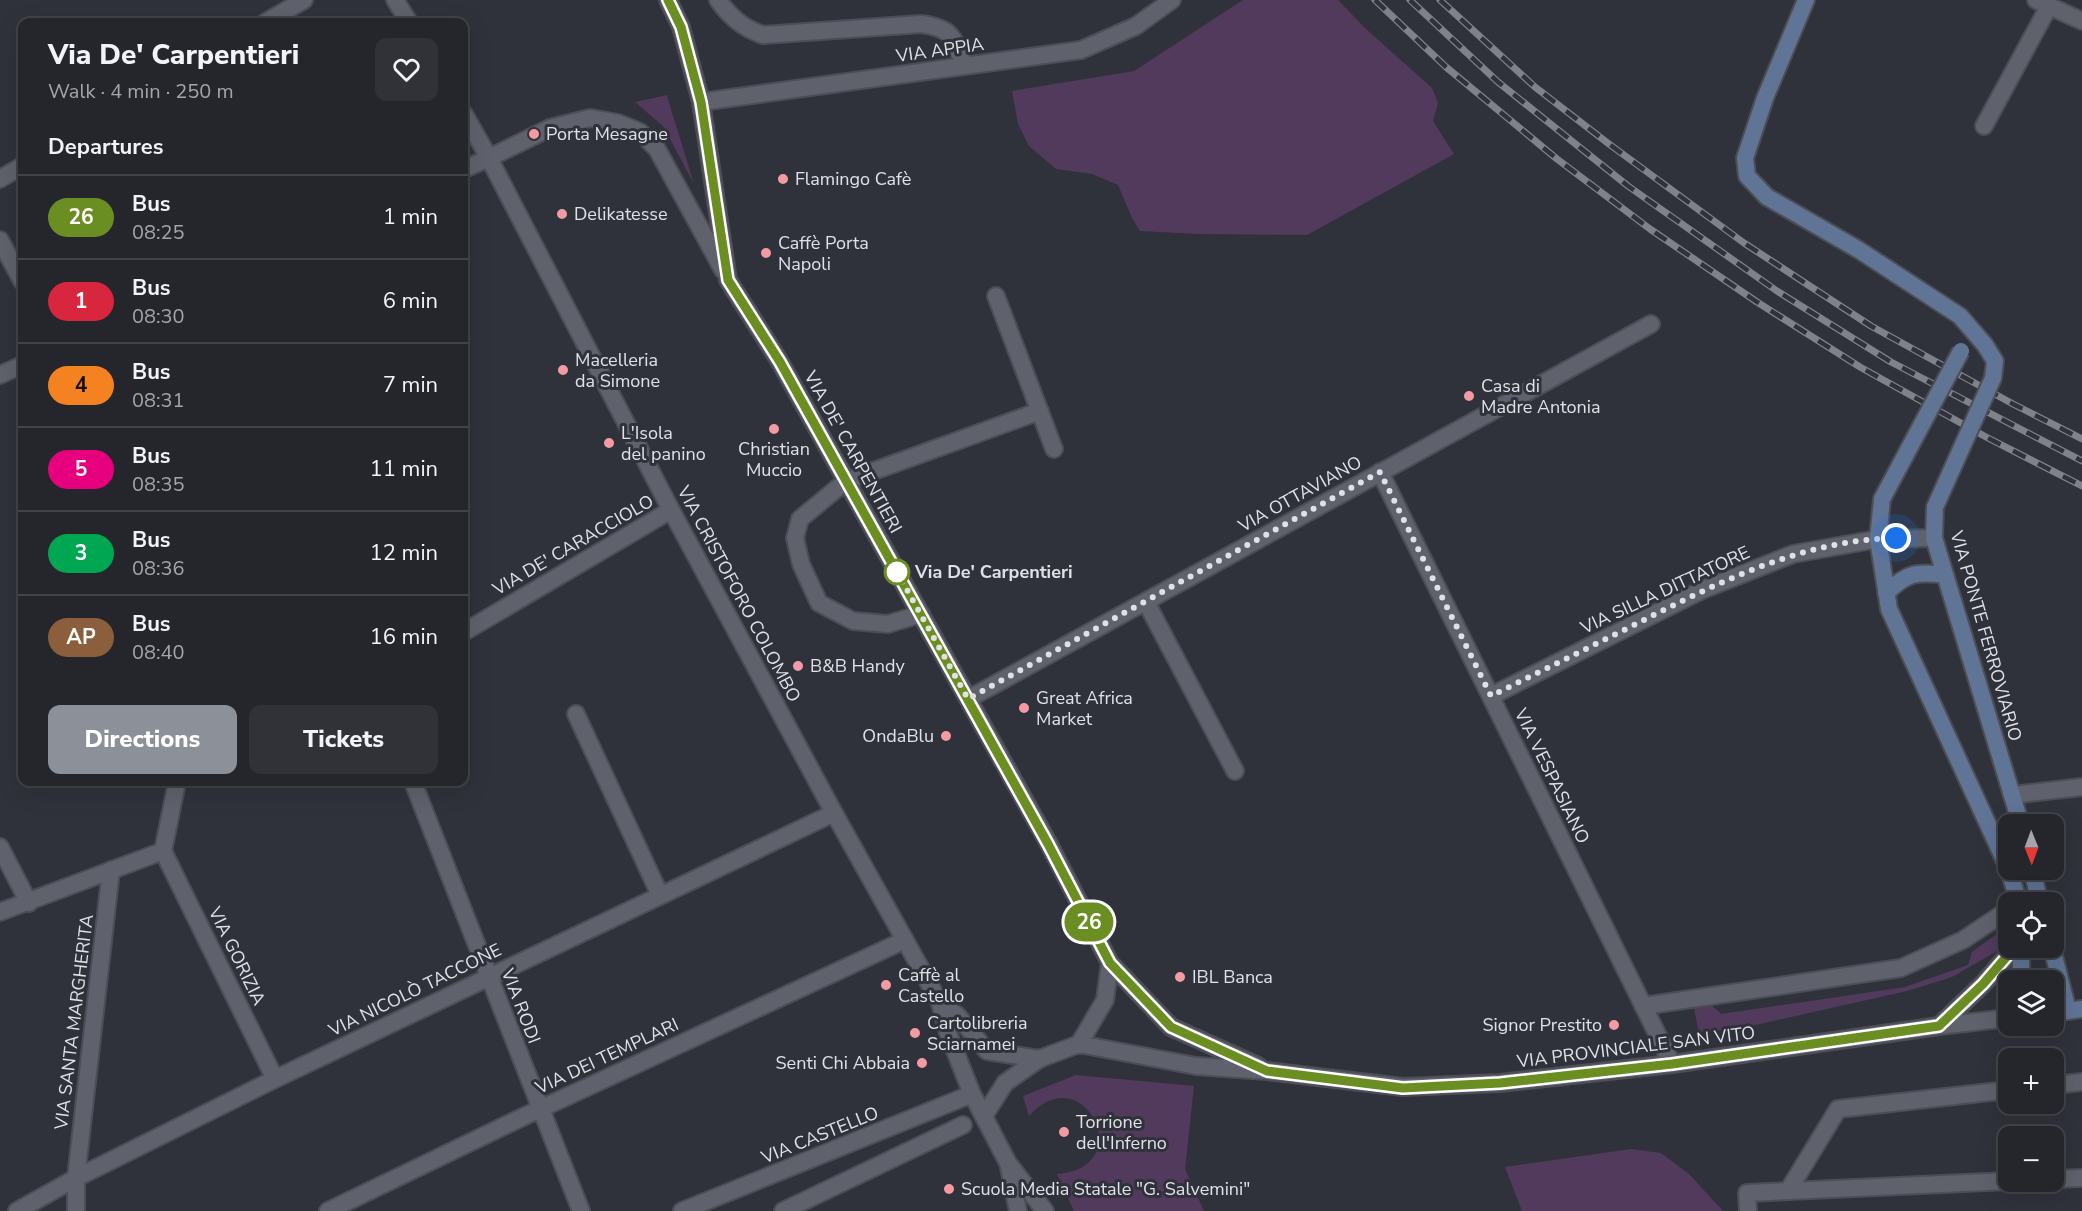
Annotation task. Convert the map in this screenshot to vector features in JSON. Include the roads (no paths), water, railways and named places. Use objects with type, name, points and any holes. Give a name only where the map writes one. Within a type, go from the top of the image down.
[{"type":"main road","name":"VIA PONTE FERROVIARIO","points":[[1806,0],[1765,98],[1745,158],[1747,176],[1767,197],[1859,250],[1960,316],[1973,330],[1995,362],[1993,378],[1935,507],[1934,537],[2018,814]]},
{"type":"main road","points":[[1973,330],[1882,499],[1878,538],[1888,609],[1998,845]]},
{"type":"main road","points":[[1886,593],[1900,580],[1913,573],[1945,575]]},
{"type":"main road","points":[[2055,958],[2068,1011]]},
{"type":"street","points":[[273,18],[304,0]]},
{"type":"street","points":[[395,0],[406,18]]},
{"type":"street","name":"VIA DE' CARPENTIERI","points":[[668,0],[681,27],[701,102],[728,280]]},
{"type":"street","points":[[718,0],[726,11],[746,29],[763,35],[921,24],[940,26],[955,40],[964,66]]},
{"type":"street","name":"VIA APPIA","points":[[701,102],[1081,50],[1136,26],[1172,0]]},
{"type":"street","points":[[1984,126],[2042,3],[2082,21]]},
{"type":"street","name":"VIA DE' CARPENTIERI","points":[[489,158],[550,128],[590,118],[618,123],[640,132],[657,149],[728,280],[780,362],[921,614],[1048,844],[1110,963]]},
{"type":"street","name":"VIA CRISTOFORO COLOMBO","points":[[468,121],[671,510],[834,813],[940,1003],[948,1033],[972,1094],[1008,1163]]},
{"type":"street","points":[[468,167],[489,158]]},
{"type":"street","points":[[0,179],[18,168]]},
{"type":"street","points":[[0,240],[18,274]]},
{"type":"street","points":[[996,296],[1054,449]]},
{"type":"street","name":"VIA OTTAVIANO","points":[[968,699],[1651,324]]},
{"type":"street","points":[[0,375],[18,367]]},
{"type":"street","points":[[921,614],[888,624],[853,621],[819,603],[801,564],[795,538],[800,519],[846,481],[1040,411]]},
{"type":"street","name":"VIA VESPASIANO","points":[[1380,472],[1672,1064]]},
{"type":"street","name":"VIA DE' CARACCIOLO","points":[[468,630],[671,510]]},
{"type":"street","name":"VIA SILLA DITTATORE","points":[[1491,696],[1702,590],[1793,554],[1878,538],[1934,537]]},
{"type":"street","points":[[1146,602],[1235,771]]},
{"type":"street","points":[[576,714],[660,895]]},
{"type":"street","points":[[0,912],[163,851],[176,786]]},
{"type":"street","name":"VIA RODI","points":[[415,786],[580,1211]]},
{"type":"street","points":[[2012,795],[2082,787]]},
{"type":"street","name":"VIA NICOLÒ TACCONE","points":[[17,1211],[76,1178],[275,1079],[834,813]]},
{"type":"street","points":[[0,847],[29,903]]},
{"type":"street","name":"VIA GORIZIA","points":[[163,851],[275,1079]]},
{"type":"street","name":"VIA SANTA MARGHERITA","points":[[76,1211],[76,1178],[111,870]]},
{"type":"street","points":[[1643,1006],[1901,968],[1963,940],[1998,917]]},
{"type":"street","name":"VIA DEI TEMPLARI","points":[[328,1211],[540,1109],[905,940]]},
{"type":"street","points":[[1939,1026],[1983,984],[2005,958]]},
{"type":"street","points":[[984,1116],[1005,1083],[1039,1059],[1079,1044],[1105,1000],[1110,963]]},
{"type":"street","name":"VIA PROVINCIALE SAN VITO","points":[[1110,963],[1171,1027],[1267,1071]]},
{"type":"street","points":[[940,1003],[957,1015],[987,1051],[1039,1059]]},
{"type":"street","name":"VIA PROVINCIALE SAN VITO","points":[[1079,1044],[1196,1066],[1267,1071],[1403,1088],[1500,1083],[1672,1064],[1998,1019]]},
{"type":"street","points":[[2064,1084],[2082,1082]]},
{"type":"street","points":[[1788,1191],[1838,1110],[1998,1091]]},
{"type":"street","name":"VIA CASTELLO","points":[[682,1211],[972,1094]]},
{"type":"street","points":[[783,1211],[963,1125]]},
{"type":"street","points":[[1008,1163],[1018,1211]]},
{"type":"street","points":[[1008,1163],[1045,1211]]},
{"type":"street","points":[[2064,1179],[2082,1178]]},
{"type":"street","points":[[1748,1211],[1747,1193],[1998,1181]]},
{"type":"railway","points":[[1375,0],[1446,67],[1557,159],[1650,229],[1757,302],[1860,367],[1986,437],[2082,486]]},
{"type":"railway","points":[[1410,0],[1498,82],[1628,186],[1777,291],[1891,362],[2082,461]]},
{"type":"railway","points":[[1440,0],[1535,87],[1744,243],[1871,326],[2082,439]]},
{"type":"place","name":"Porta Mesagne","points":[[534,134]]},
{"type":"place","name":"Flamingo Cafè","points":[[783,179]]},
{"type":"place","name":"Delikatesse","points":[[562,214]]},
{"type":"place","name":"Caffè Porta Napoli","points":[[766,253]]},
{"type":"place","name":"Macelleria da Simone","points":[[563,370]]},
{"type":"place","name":"Casa di Madre Antonia","points":[[1469,396]]},
{"type":"place","name":"Christian Muccio","points":[[774,429]]},
{"type":"place","name":"L'Isola del panino","points":[[609,443]]},
{"type":"place","name":"Via De' Carpentieri","points":[[897,572]]},
{"type":"place","name":"B&B Handy","points":[[798,666]]},
{"type":"place","name":"Great Africa Market","points":[[1024,708]]},
{"type":"place","name":"OndaBlu","points":[[946,736]]},
{"type":"place","name":"IBL Banca","points":[[1180,977]]},
{"type":"place","name":"Caffè al Castello","points":[[886,985]]},
{"type":"place","name":"Signor Prestito","points":[[1614,1025]]},
{"type":"place","name":"Cartolibreria Sciarnamei","points":[[915,1033]]},
{"type":"place","name":"Senti Chi Abbaia","points":[[922,1063]]},
{"type":"place","name":"Torrione dell'Inferno","points":[[1064,1132]]},
{"type":"place","name":"Scuola Media Statale \"G. Salvemini\"","points":[[949,1189]]}]
